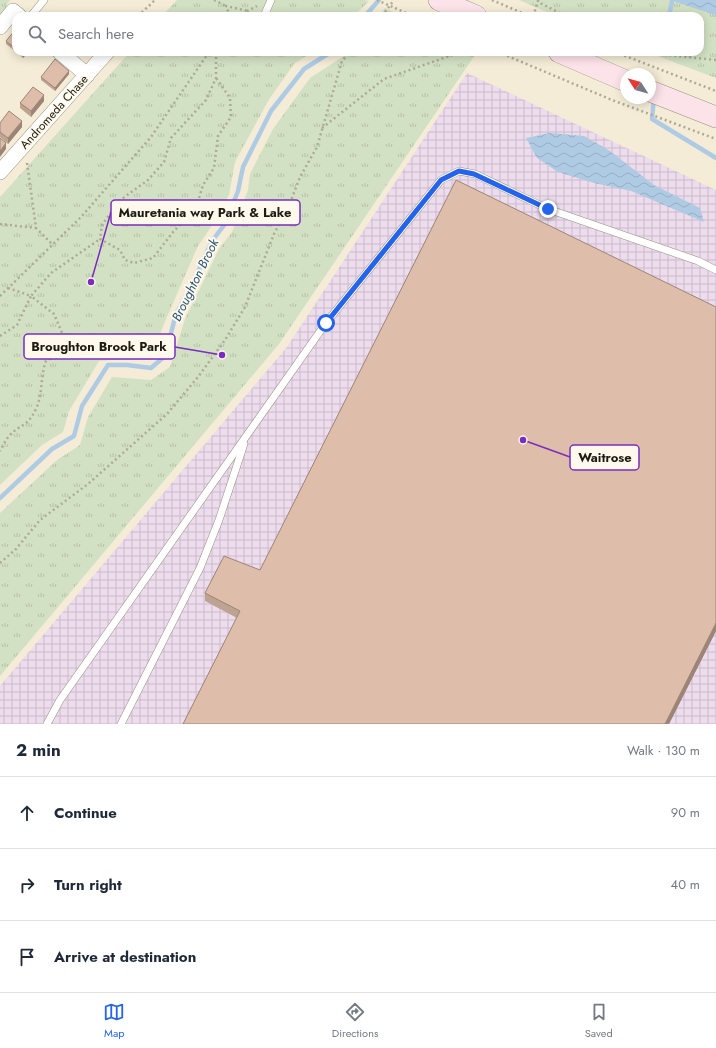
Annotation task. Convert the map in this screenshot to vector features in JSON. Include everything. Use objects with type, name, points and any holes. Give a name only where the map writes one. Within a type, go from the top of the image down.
[{"type":"street","points":[[438,0],[466,12]]},
{"type":"street","points":[[0,27],[12,17]]},
{"type":"street","points":[[65,56],[87,75]]},
{"type":"street","name":"Andromeda Chase","points":[[0,172],[104,56]]},
{"type":"street","points":[[569,56],[620,78]]},
{"type":"street","points":[[656,93],[716,117]]},
{"type":"lane","points":[[34,12],[44,0]]},
{"type":"lane","points":[[266,12],[271,0]]},
{"type":"lane","points":[[47,724],[60,700],[326,323],[441,180],[459,171],[474,174],[548,209],[698,261],[716,270]]},
{"type":"lane","points":[[121,724],[200,568],[220,520],[246,436]]},
{"type":"path","points":[[142,12],[155,0]]},
{"type":"path","points":[[214,0],[226,6],[248,11],[260,3]]},
{"type":"path","points":[[377,0],[404,12]]},
{"type":"path","points":[[385,12],[394,0]]},
{"type":"path","points":[[492,0],[520,12]]},
{"type":"path","points":[[534,12],[538,1],[559,12]]},
{"type":"path","points":[[226,6],[228,12]]},
{"type":"path","points":[[0,296],[81,217],[151,137],[206,56]]},
{"type":"path","points":[[0,336],[17,325],[31,296],[52,273],[100,239],[102,225],[120,201],[148,180],[164,162],[171,138],[206,100],[216,78],[216,56]]},
{"type":"path","points":[[0,563],[16,549],[40,520],[88,484],[167,414],[221,346],[245,308],[274,234],[290,203],[300,176],[317,147],[342,61],[346,56]]},
{"type":"path","points":[[322,128],[384,78],[449,56]]},
{"type":"path","points":[[508,56],[647,114],[716,139]]},
{"type":"path","points":[[625,56],[716,91]]},
{"type":"path","points":[[676,56],[716,60]]},
{"type":"path","points":[[100,239],[120,250],[126,260],[134,263],[143,262],[153,258],[162,249],[173,232],[196,208],[204,185],[214,168],[218,136],[230,117],[230,98],[216,78]]},
{"type":"path","points":[[24,146],[36,228],[53,245]]},
{"type":"path","points":[[0,224],[36,228]]},
{"type":"path","points":[[0,451],[10,435],[27,424],[36,409],[41,394],[41,374],[46,361],[57,355],[66,342],[54,314],[31,296],[8,288]]},
{"type":"shaded area","points":[[467,73],[716,190],[716,724],[0,724],[0,686],[287,347]]},
{"type":"green space","points":[[0,0],[10,0],[6,6],[9,10],[0,21]]},
{"type":"green space","points":[[177,0],[369,1],[358,12],[166,12]]},
{"type":"green space","points":[[519,0],[716,0],[716,78],[658,56],[704,56],[704,12],[547,12]]},
{"type":"green space","points":[[385,8],[393,12],[382,12]]},
{"type":"green space","points":[[126,56],[306,56],[294,64],[268,101],[235,162],[229,195],[213,224],[198,246],[151,357],[99,361],[69,411],[63,432],[42,445],[0,485],[0,197]]},
{"type":"green space","points":[[344,56],[474,56],[279,344],[0,676],[0,513],[57,460],[80,445],[88,417],[112,377],[151,380],[170,367],[185,319],[219,249],[232,232],[248,190],[250,174],[273,129],[310,78]]},
{"type":"water","points":[[670,0],[716,0],[716,15],[715,15]]},
{"type":"water","points":[[550,133],[584,136],[610,151],[654,185],[700,208],[704,222],[631,191],[594,183],[558,172],[537,158],[526,138]]},
{"type":"building","points":[[12,34],[12,46],[6,41]]},
{"type":"building","points":[[55,59],[69,71],[55,88],[41,77]]},
{"type":"building","points":[[33,87],[44,95],[31,111],[20,103]]},
{"type":"building","points":[[9,111],[22,121],[8,138],[0,132],[0,123]]},
{"type":"building","points":[[0,138],[6,143],[0,151]]},
{"type":"building","points":[[456,180],[716,307],[716,623],[665,724],[183,724],[240,611],[205,593],[224,556],[260,570]]},
{"type":"waterway","name":"Broughton Brook","points":[[368,12],[379,0]]},
{"type":"waterway","points":[[670,12],[672,1]]},
{"type":"waterway","name":"Broughton Brook","points":[[0,498],[52,449],[74,436],[82,406],[108,365],[127,365],[151,368],[165,356],[176,314],[192,285],[212,241],[225,224],[238,191],[243,167],[271,111],[304,69],[325,56]]},
{"type":"waterway","points":[[653,104],[652,119],[716,158]]},
{"type":"place","name":"Mauretania way Park & Lake","points":[[91,282]]},
{"type":"place","name":"Broughton Brook Park","points":[[222,355]]},
{"type":"place","name":"Waitrose","points":[[523,440]]},
{"type":"route","points":[[326,323],[441,180],[459,171],[474,174],[548,209]]}]
